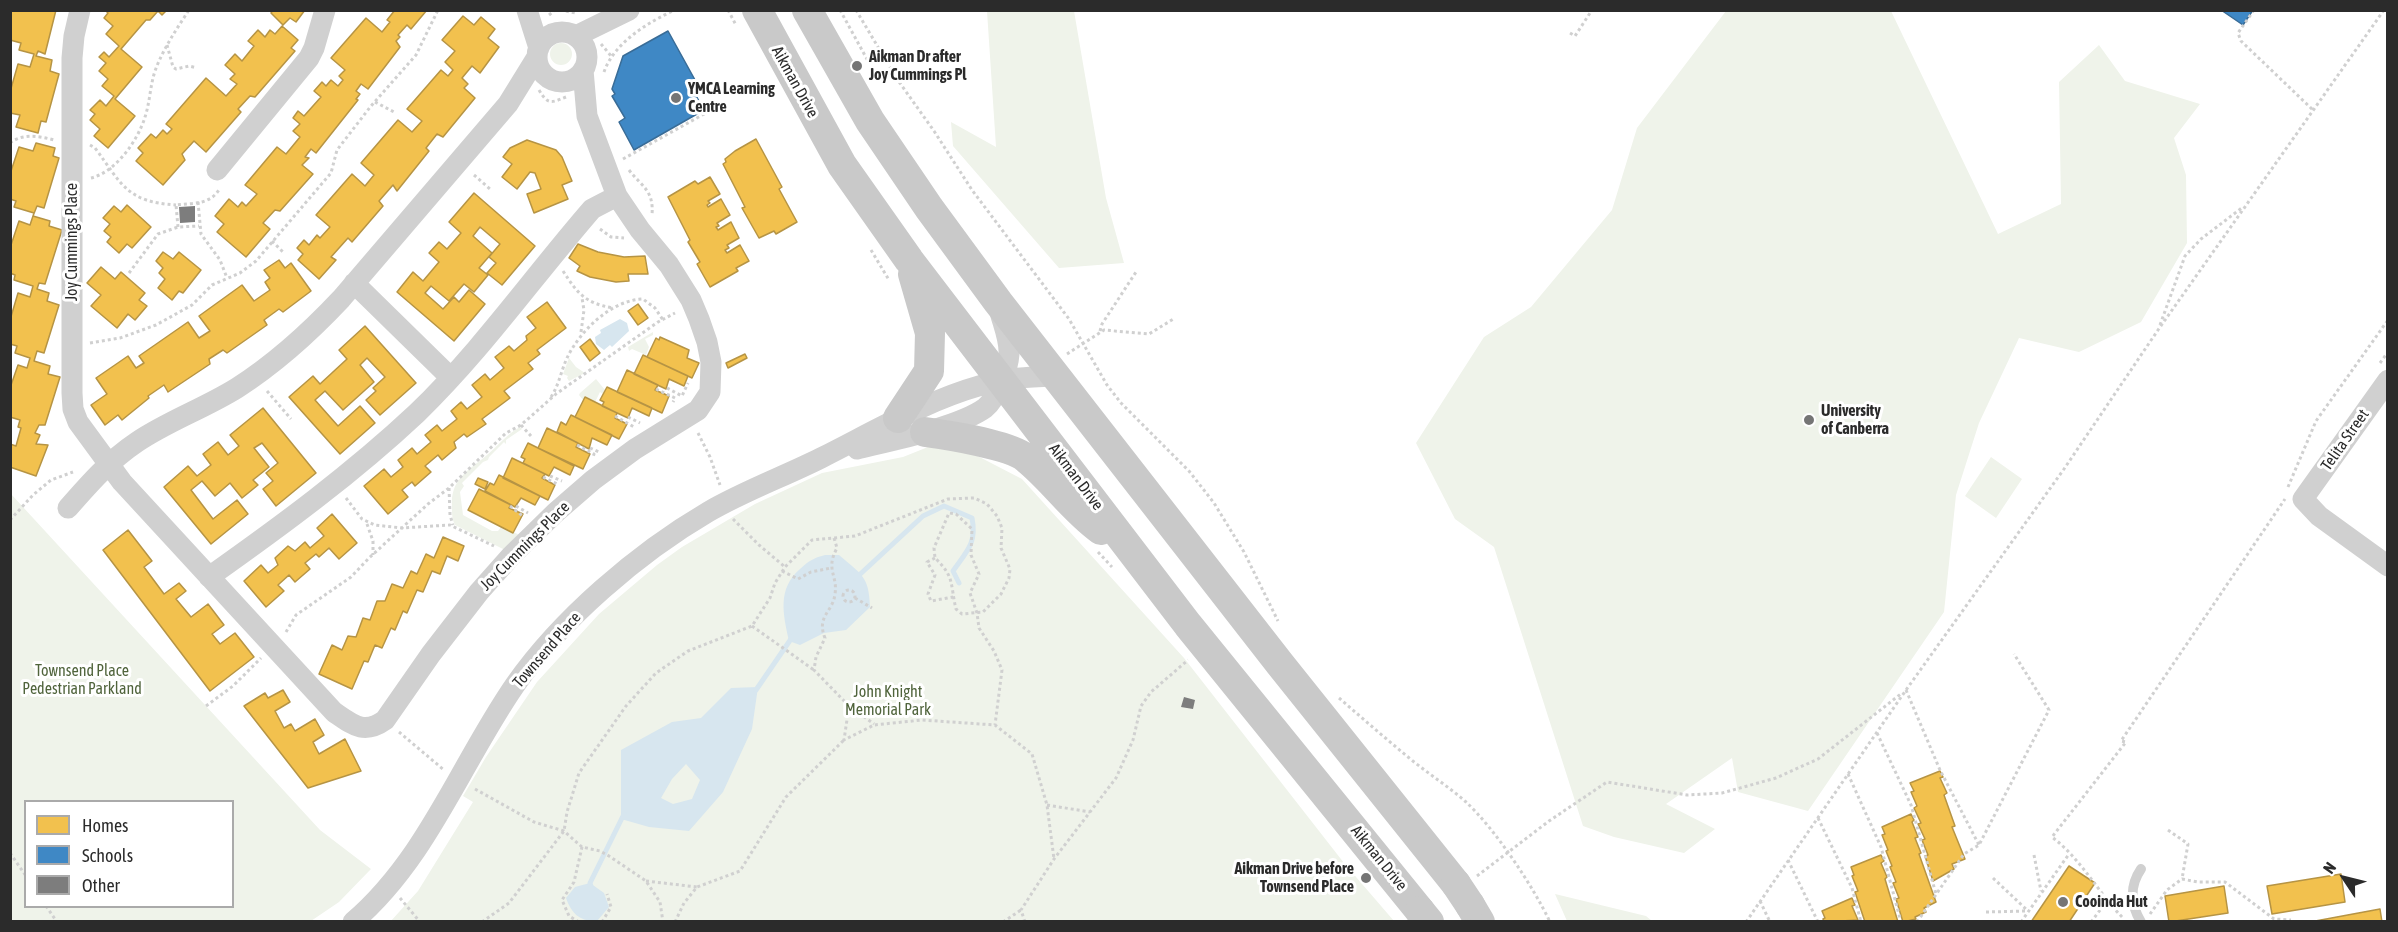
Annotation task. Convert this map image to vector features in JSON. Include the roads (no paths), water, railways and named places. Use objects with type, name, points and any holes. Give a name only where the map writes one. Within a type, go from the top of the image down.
[{"type":"main road","name":"Aikman Drive","points":[[757,10],[842,165],[909,260],[1195,634],[1425,916]]},
{"type":"main road","points":[[807,10],[870,121],[929,208],[998,302],[1280,664],[1471,897]]},
{"type":"main road","points":[[898,418],[929,371],[930,333],[909,260]]},
{"type":"main road","points":[[924,432],[976,441],[1026,457],[1080,515],[1135,554]]},
{"type":"street","name":"Joy Cummings Place","points":[[80,10],[72,58],[72,393],[73,409],[78,422],[122,482],[334,712],[363,729],[376,726],[385,720],[458,619],[511,556],[555,513],[607,469],[705,403],[710,392],[710,360],[706,338],[693,305],[669,265],[616,196],[587,116],[582,49],[527,10]]},
{"type":"street","points":[[217,170],[309,58],[325,10]]},
{"type":"street","name":"Joy Cummings Place","points":[[527,10],[541,70],[554,88],[587,116]]},
{"type":"street","points":[[508,104],[554,88],[577,76],[582,49],[625,13]]},
{"type":"street","points":[[68,508],[104,457],[214,401],[255,376],[315,327],[508,104],[546,38],[582,49]]},
{"type":"street","points":[[209,577],[334,485],[416,413],[489,336],[592,208],[616,196]]},
{"type":"street","points":[[354,283],[451,378]]},
{"type":"street","name":"Townsend Place","points":[[818,459],[924,432],[967,417],[986,407],[1002,380],[1009,352],[998,302]]},
{"type":"street","name":"Townsend Place","points":[[353,921],[388,886],[424,839],[469,758],[516,683],[590,600],[650,551],[706,513],[745,492],[818,459],[898,418],[982,384],[1052,372]]},
{"type":"street","name":"Telita Street","points":[[2381,375],[2296,491],[2319,516],[2388,566]]},
{"type":"lane","points":[[2141,869],[2133,881],[2136,914],[2143,921]]},
{"type":"waterway","points":[[856,578],[923,516],[944,506],[972,518],[973,534],[970,546],[953,571],[959,583]]},
{"type":"waterway","points":[[756,690],[793,636]]},
{"type":"waterway","points":[[592,890],[590,883],[624,814]]},
{"type":"place","name":"Aikman Dr after Joy Cummings Pl","points":[[857,66]]},
{"type":"place","name":"YMCA Learning Centre","points":[[676,98]]},
{"type":"place","name":"University of Canberra","points":[[1809,420]]},
{"type":"place","name":"Aikman Drive before Townsend Place","points":[[1366,878]]},
{"type":"place","name":"Cooinda Hut","points":[[2063,902]]},
{"type":"park label","name":"Townsend Place Pedestrian Parkland","points":[[82,680]]},
{"type":"park label","name":"John Knight Memorial Park","points":[[888,701]]}]
